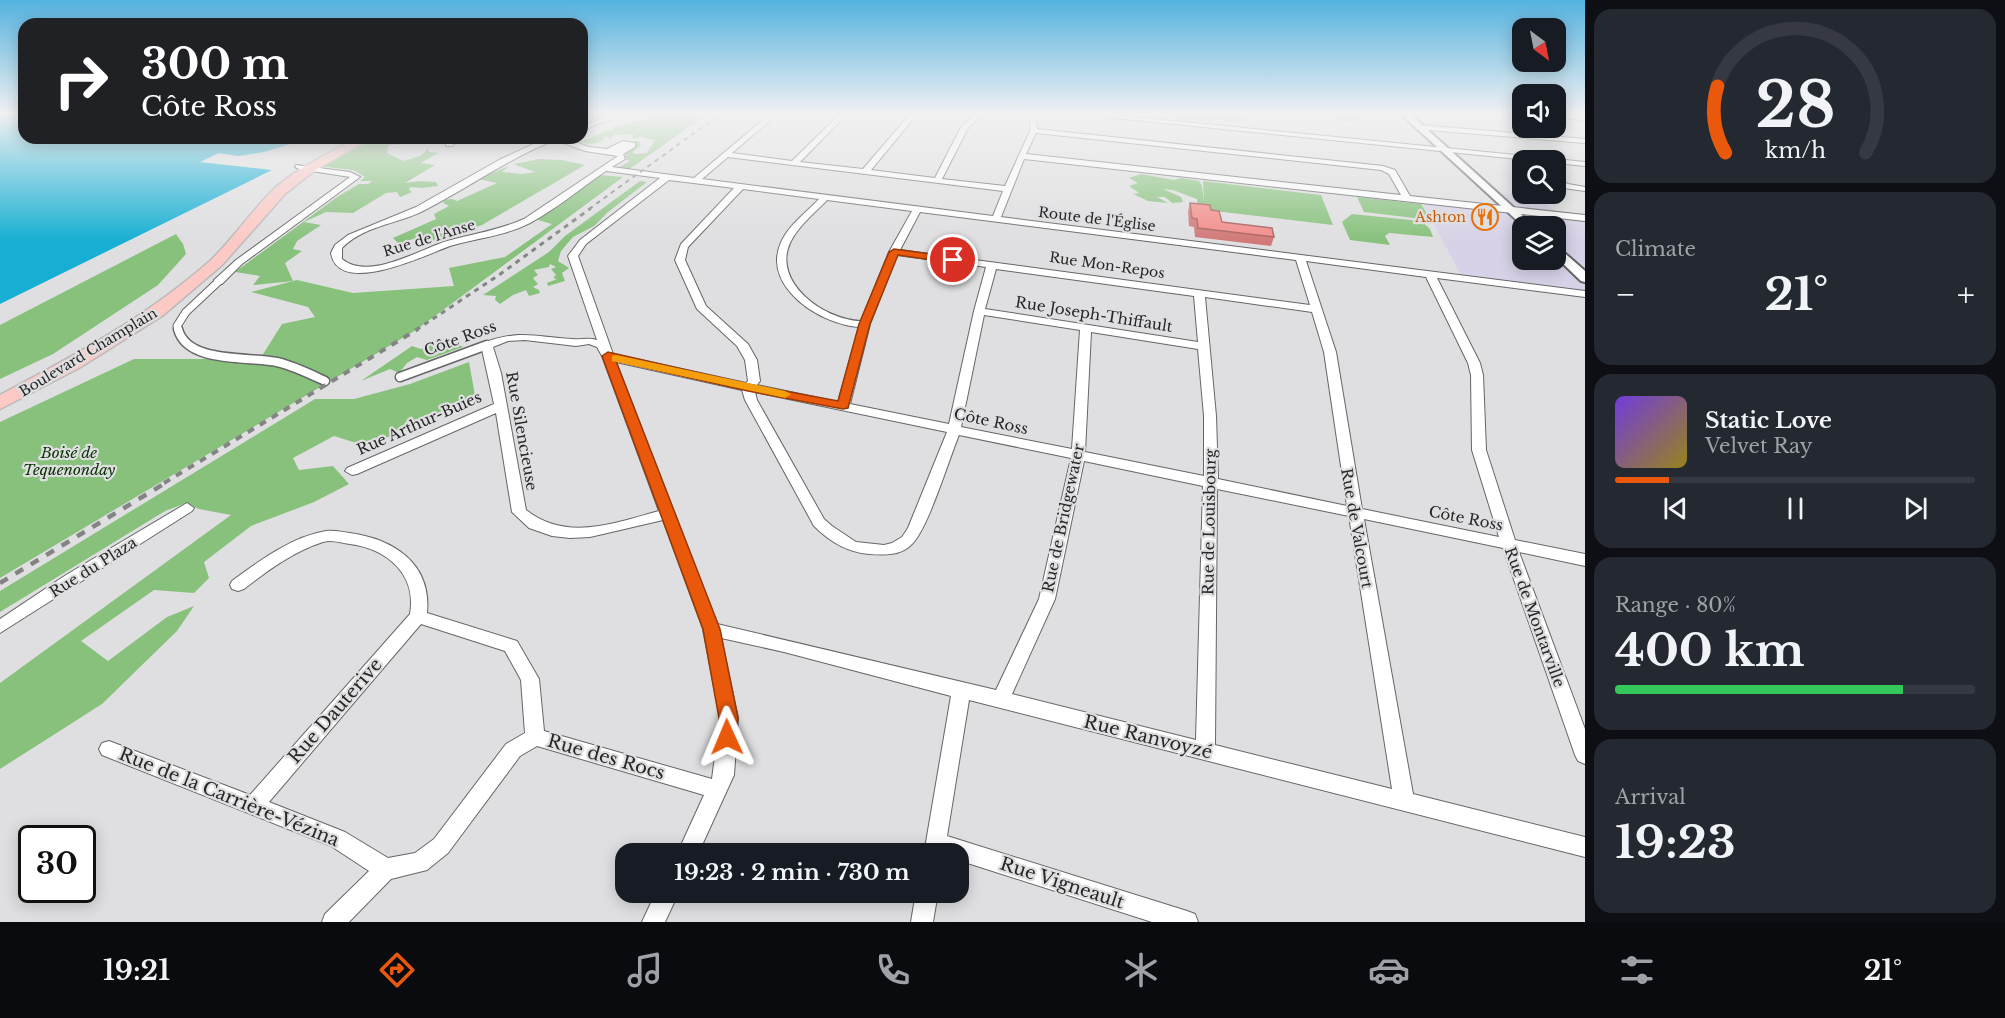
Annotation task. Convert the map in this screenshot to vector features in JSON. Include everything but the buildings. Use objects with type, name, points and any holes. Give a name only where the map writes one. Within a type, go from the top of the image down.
[{"type":"main road","name":"Boulevard Champlain","points":[[0,392],[89,344],[157,299],[200,263],[259,198],[322,156]]},
{"type":"main road","name":"Boulevard Champlain","points":[[0,403],[108,344],[181,294],[217,262],[280,191],[304,168],[328,156]]},
{"type":"street","name":"Rue de l'Anse","points":[[512,156],[414,212],[350,238],[339,246],[335,254],[337,261],[357,270],[374,268],[403,261],[446,245],[515,227],[605,169],[619,156]]},
{"type":"street","points":[[695,181],[725,156]]},
{"type":"street","points":[[735,156],[1008,189]]},
{"type":"street","points":[[794,163],[801,156]]},
{"type":"street","points":[[865,172],[879,156]]},
{"type":"street","points":[[937,180],[950,156]]},
{"type":"street","points":[[996,219],[1021,156]]},
{"type":"street","points":[[1021,156],[1585,218]]},
{"type":"street","points":[[1270,156],[1383,168],[1392,172],[1407,198]]},
{"type":"street","points":[[1452,156],[1518,216]]},
{"type":"street","points":[[1493,156],[1512,158]]},
{"type":"street","points":[[1566,162],[1585,164]]},
{"type":"street","points":[[304,168],[350,174],[356,177],[239,262],[186,312],[177,326],[179,337],[186,346],[208,354],[279,363],[325,381]]},
{"type":"street","name":"Route de l'Église","points":[[605,169],[1585,294]]},
{"type":"street","points":[[666,178],[583,242],[573,256],[608,356],[711,629],[729,718],[724,775],[692,843]]},
{"type":"street","points":[[1566,186],[1585,189]]},
{"type":"street","points":[[740,187],[684,246],[680,261],[701,307],[742,344],[751,360],[754,381],[748,388],[751,400],[819,522],[839,539],[853,547],[867,550],[896,548],[907,541],[915,530],[954,430],[979,311],[992,265]]},
{"type":"street","points":[[825,198],[784,246],[780,263],[782,275],[799,294],[828,316],[844,322],[865,324]]},
{"type":"street","points":[[843,405],[865,324],[894,252],[917,210]]},
{"type":"street","name":"Rue Mon-Repos","points":[[894,252],[1316,309]]},
{"type":"street","name":"Rue de Valcourt","points":[[1300,258],[1330,352],[1404,801]]},
{"type":"street","points":[[1566,260],[1585,278]]},
{"type":"street","name":"Rue de Montarville","points":[[1430,274],[1474,363],[1477,375],[1479,450],[1508,543],[1585,755]]},
{"type":"street","name":"Rue de Louisbourg","points":[[1199,293],[1210,416],[1205,751]]},
{"type":"street","name":"Rue Joseph-Thiffault","points":[[979,311],[1203,346]]},
{"type":"street","name":"Rue de Bridgewater","points":[[1001,699],[1047,599],[1078,456],[1086,329]]},
{"type":"street","name":"Côte Ross","points":[[400,377],[507,338],[525,337],[576,343],[590,341],[601,345],[608,356],[748,388],[843,405],[1210,484],[1508,543],[1585,561]]},
{"type":"street","name":"Rue Silencieuse","points":[[487,345],[495,372],[519,512],[529,523],[550,532],[579,533],[667,514]]},
{"type":"street","name":"Rue Arthur-Buies","points":[[352,471],[500,406]]},
{"type":"street","name":"Rue du Plaza","points":[[0,627],[72,579],[187,508]]},
{"type":"street","points":[[238,585],[293,550],[327,536],[368,540],[389,548],[404,559],[415,581],[420,610],[418,617]]},
{"type":"street","name":"Rue des Rocs","points":[[418,617],[511,646],[530,679],[535,737],[718,790]]},
{"type":"street","name":"Rue Dauterive","points":[[253,806],[418,617]]},
{"type":"street","name":"Rue Ranvoyzé","points":[[711,629],[784,645],[961,692],[1001,699],[1585,847]]},
{"type":"street","name":"Rue Vigneault","points":[[936,843],[961,692]]},
{"type":"street","points":[[333,922],[386,869],[420,863],[441,846],[513,750],[535,737]]},
{"type":"street","name":"Rue de la Carrière-Vézina","points":[[109,748],[338,839],[386,869]]},
{"type":"street","name":"Rue Vigneault","points":[[969,858],[1187,922]]},
{"type":"street","points":[[653,922],[662,903]]},
{"type":"street","points":[[922,922],[925,903]]},
{"type":"shaded area","points":[[1497,193],[1512,195],[1512,204],[1547,204],[1555,212],[1515,207]]},
{"type":"shaded area","points":[[1421,200],[1496,208],[1512,217],[1512,270],[1566,270],[1566,218],[1585,220],[1585,294],[1463,279]]},
{"type":"green space","points":[[339,156],[393,156],[404,161],[419,156],[433,156],[421,163],[435,165],[405,183],[436,182],[438,186],[410,187],[409,190],[412,192],[400,197],[397,192],[386,193],[353,213],[326,212],[304,222],[321,225],[297,241],[293,249],[302,251],[285,263],[293,281],[253,285],[260,276],[235,272],[337,197],[359,184],[368,184],[372,181],[360,181],[365,177],[353,170],[318,166]]},
{"type":"green space","points":[[625,156],[648,156],[628,170],[616,169],[630,161],[625,159]]},
{"type":"green space","points":[[540,159],[562,160],[585,165],[482,225],[429,242],[418,237],[399,244],[393,238],[436,219],[434,214],[449,206],[443,203],[445,200],[457,201],[497,183],[478,179],[509,166],[502,172],[522,174],[535,172],[513,164]]},
{"type":"green space","points":[[1141,174],[1174,180],[1181,178],[1199,181],[1204,202],[1203,181],[1321,195],[1333,225],[1206,210],[1198,207],[1197,199],[1173,190],[1163,189],[1181,197],[1183,202],[1172,203],[1165,197],[1157,197],[1168,203],[1148,201],[1133,194],[1139,193],[1129,186],[1138,183],[1129,178]]},
{"type":"green space","name":"Boisé de Tequenonday","points":[[601,175],[623,177],[416,330],[0,578],[0,422],[134,359],[260,359],[282,324],[315,317],[308,307],[251,292],[297,280],[353,293],[454,286],[449,268],[505,257],[552,224],[531,218]]},
{"type":"green space","points":[[640,181],[647,182],[608,212],[594,226],[573,237],[561,251],[558,261],[569,268],[562,273],[565,281],[548,286],[547,283],[557,279],[553,278],[556,275],[551,269],[556,267],[550,264],[549,267],[534,270],[538,275],[533,278],[538,284],[533,287],[540,293],[529,296],[526,290],[500,304],[495,300],[496,296],[483,295],[549,252],[565,236]]},
{"type":"green space","points":[[1357,197],[1421,204],[1431,220],[1364,212]]},
{"type":"green space","points":[[1352,214],[1421,221],[1430,229],[1433,237],[1389,233],[1385,236],[1390,245],[1350,240],[1342,222]]},
{"type":"green space","points":[[176,234],[186,254],[158,285],[53,354],[0,379],[0,325]]},
{"type":"green space","points":[[445,338],[463,347],[427,360],[417,357],[407,363],[399,373],[390,369],[361,381],[412,346],[421,349]]},
{"type":"green space","points":[[469,362],[476,401],[366,446],[334,436],[293,458],[299,470],[333,466],[349,484],[314,502],[251,526],[204,562],[209,578],[194,593],[154,590],[81,641],[108,661],[167,617],[194,606],[177,631],[102,704],[0,769],[0,683],[231,515],[199,509],[186,503],[165,511],[0,612],[0,591],[315,399],[354,399],[410,384]]},
{"type":"water","points":[[0,156],[213,156],[200,162],[272,170],[0,304]]},
{"type":"railway","points":[[589,209],[662,156]]},
{"type":"railway","points":[[416,330],[499,275],[591,208]]},
{"type":"railway","points":[[164,483],[418,329]]},
{"type":"railway","points":[[0,583],[167,482]]},
{"type":"slow traffic","points":[[616,358],[748,388],[785,394]]},
{"type":"place","name":"Ashton","points":[[1485,217]]},
{"type":"route","points":[[727,737],[729,718],[711,629],[608,356],[748,388],[843,405],[865,324],[894,252],[953,260]]}]
